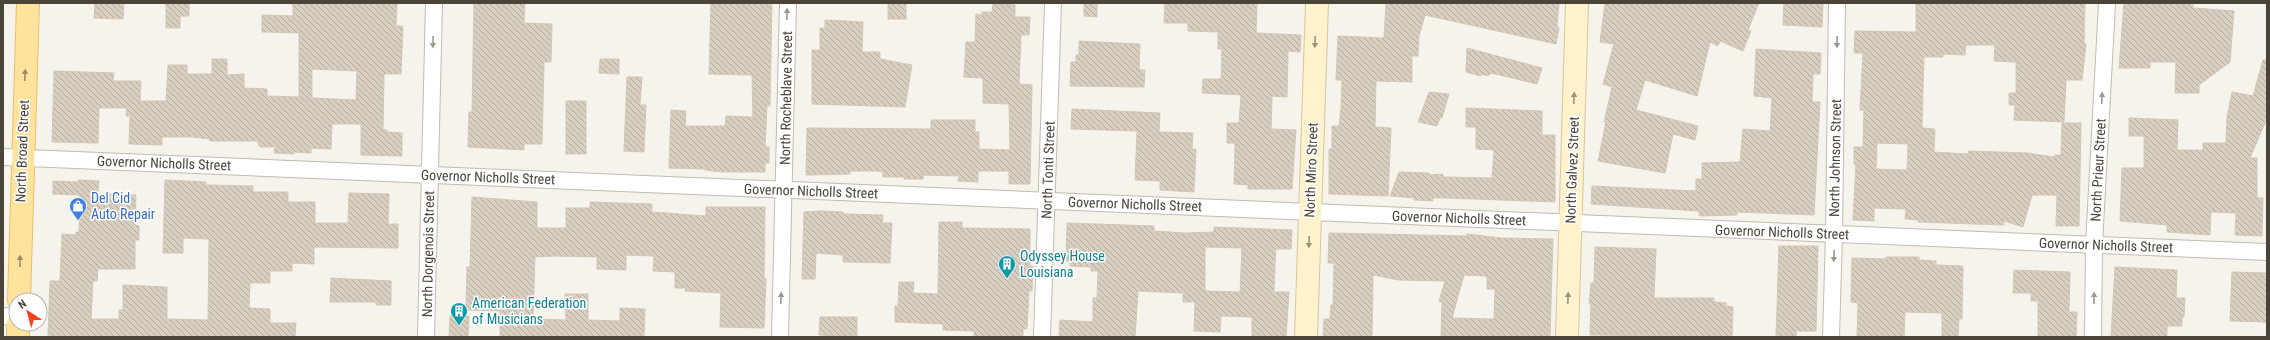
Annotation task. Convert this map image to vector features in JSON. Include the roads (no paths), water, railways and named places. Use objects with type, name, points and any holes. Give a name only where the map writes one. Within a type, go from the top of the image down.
[{"type":"main road","name":"North Broad Street","points":[[19,292],[12,157],[28,3]]},
{"type":"street","name":"North Dorgenois Street","points":[[426,337],[434,3]]},
{"type":"street","name":"North Rocheblave Street","points":[[780,337],[788,3]]},
{"type":"street","name":"North Tonti Street","points":[[1042,337],[1053,3]]},
{"type":"street","name":"North Miro Street","points":[[1306,337],[1317,3]]},
{"type":"street","name":"North Galvez Street","points":[[1567,337],[1578,3]]},
{"type":"street","name":"North Johnson Street","points":[[1831,337],[1837,3]]},
{"type":"street","name":"North Prieur Street","points":[[2093,337],[2094,245],[2107,3]]},
{"type":"street","name":"Governor Nicholls Street","points":[[12,157],[2267,252]]},
{"type":"place","name":"Del Cid Auto Repair","points":[[78,221]]},
{"type":"place","name":"Odyssey House Louisiana","points":[[1007,279]]},
{"type":"place","name":"American Federation of Musicians","points":[[459,326]]}]
